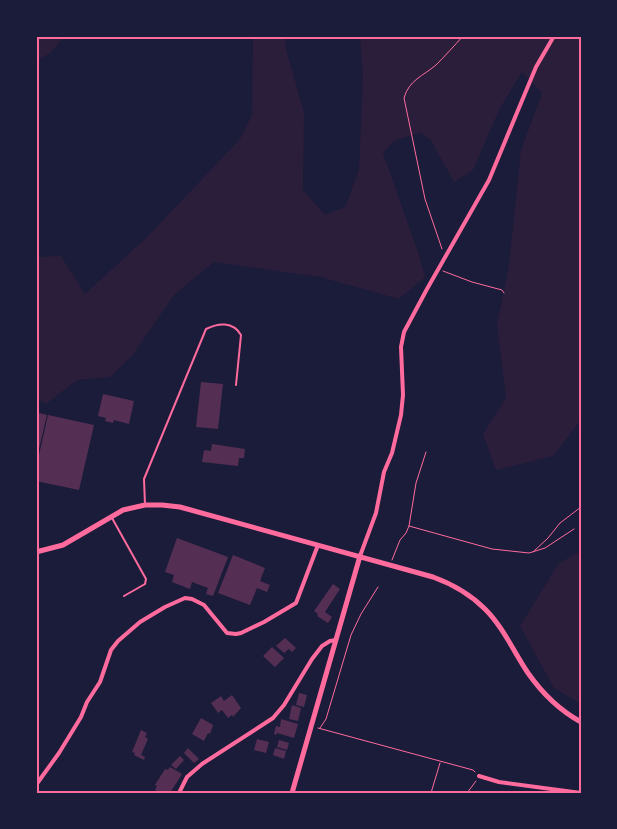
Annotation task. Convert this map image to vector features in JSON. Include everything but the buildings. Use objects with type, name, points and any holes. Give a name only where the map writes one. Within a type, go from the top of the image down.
[{"type":"street","points":[[292,793],[360,556],[376,513],[384,472],[398,434],[403,395],[402,339],[438,269],[489,180],[536,67],[554,36]]},
{"type":"street","points":[[36,552],[62,545],[123,510],[145,505],[162,505],[180,508],[360,556],[443,581],[465,592],[491,615],[528,674],[548,698],[581,722]]},
{"type":"street","points":[[36,786],[81,717],[87,702],[100,682],[111,650],[129,631],[154,613],[185,598],[192,598],[204,605],[227,633],[241,633],[296,603],[318,545]]},
{"type":"street","points":[[179,793],[187,777],[202,764],[272,718],[288,699],[317,653],[326,643],[336,640]]},
{"type":"street","points":[[479,776],[499,782],[581,793]]},
{"type":"lane","points":[[145,505],[144,479],[206,329],[214,325],[225,324],[232,326],[238,329],[241,335],[236,384]]},
{"type":"lane","points":[[111,516],[146,579],[145,584],[124,596]]},
{"type":"path","points":[[445,257],[425,199],[404,98],[406,90],[416,78],[434,66],[463,36]]},
{"type":"path","points":[[438,269],[472,282],[502,290],[504,293]]},
{"type":"path","points":[[390,565],[400,540],[406,534],[409,526],[416,483],[426,452]]},
{"type":"path","points":[[532,552],[548,538],[560,523],[581,507]]},
{"type":"path","points":[[409,526],[492,549],[532,552],[554,543],[574,529]]},
{"type":"path","points":[[319,728],[323,726],[326,719],[351,635],[361,614],[378,587]]},
{"type":"path","points":[[310,726],[473,770],[479,776],[467,793]]},
{"type":"path","points":[[432,793],[440,762]]},
{"type":"shaded area","points":[[36,36],[65,36],[50,53],[36,61]]},
{"type":"shaded area","points":[[253,36],[285,36],[286,49],[304,113],[303,190],[325,215],[345,207],[359,170],[363,78],[360,36],[581,36],[581,420],[553,456],[496,470],[483,434],[506,398],[497,325],[509,266],[521,150],[542,93],[522,72],[500,108],[473,170],[454,182],[430,139],[420,133],[395,140],[383,153],[425,277],[399,299],[320,277],[214,262],[174,295],[132,356],[110,377],[77,380],[46,404],[36,398],[36,257],[61,256],[85,294],[148,236],[240,139],[252,115]]},
{"type":"shaded area","points":[[581,551],[581,704],[554,688],[520,626],[559,563]]}]
